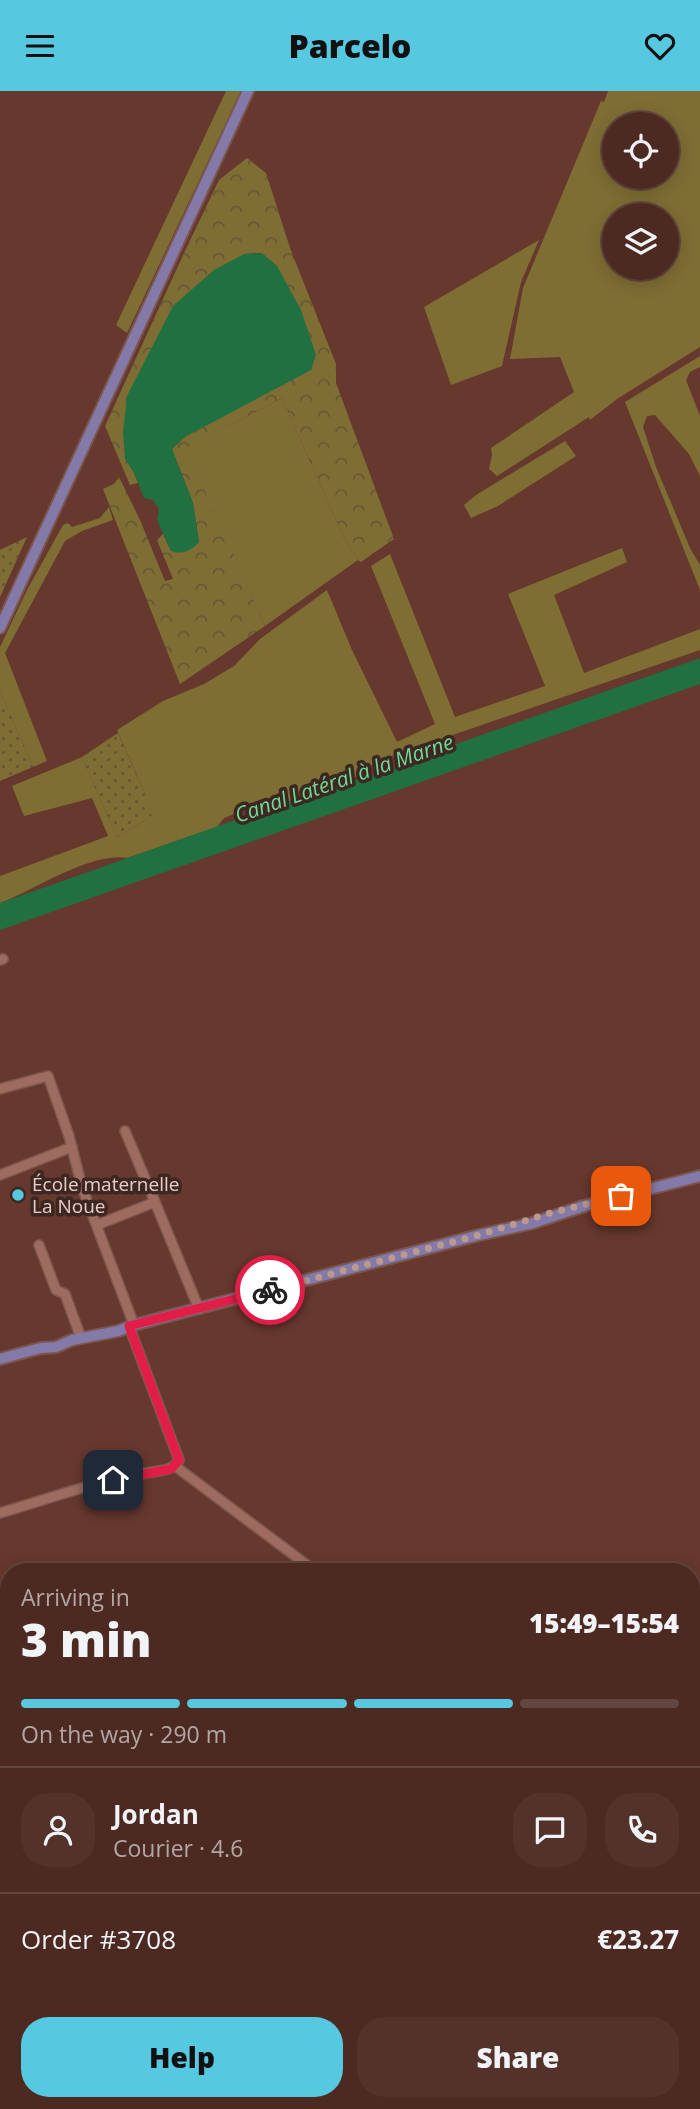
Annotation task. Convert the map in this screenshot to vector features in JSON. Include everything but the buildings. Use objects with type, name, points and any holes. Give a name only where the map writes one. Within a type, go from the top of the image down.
[{"type":"main road","points":[[0,628],[248,91]]},
{"type":"main road","points":[[0,1359],[41,1348],[56,1347],[77,1339],[118,1331],[132,1325],[533,1223],[584,1206],[700,1176]]},
{"type":"street","points":[[0,1089],[48,1076],[72,1147],[82,1187],[132,1325],[177,1463],[305,1563]]},
{"type":"street","points":[[125,1131],[199,1309]]},
{"type":"street","points":[[0,1175],[72,1147]]},
{"type":"street","points":[[97,1225],[155,1202]]},
{"type":"street","points":[[39,1245],[56,1290],[65,1294],[77,1339]]},
{"type":"street","points":[[0,1513],[177,1463]]},
{"type":"green space","points":[[226,91],[241,91],[127,333],[116,325]]},
{"type":"green space","points":[[608,91],[700,91],[700,347],[617,399],[590,420],[589,417],[497,476],[489,469],[491,448],[574,392],[560,357],[510,359],[523,288],[601,101],[604,102]]},
{"type":"green space","points":[[247,158],[266,173],[290,248],[336,364],[336,383],[394,539],[361,562],[358,560],[344,538],[282,398],[186,448],[265,626],[180,684],[103,489],[114,484],[119,477],[165,581],[173,579],[157,540],[163,534],[171,551],[199,542],[193,503],[172,449],[185,437],[277,266],[261,253],[244,254],[134,473],[138,483],[130,485],[105,426],[219,180]]},
{"type":"green space","points":[[539,240],[521,282],[502,366],[451,385],[424,307]]},
{"type":"green space","points":[[700,356],[700,367],[690,372],[686,380],[700,416],[700,476],[689,454],[655,415],[647,416],[643,427],[656,467],[690,548],[700,565],[700,590],[625,402]]},
{"type":"green space","points":[[282,398],[344,538],[358,560],[265,626],[185,448]]},
{"type":"green space","points":[[565,441],[576,456],[498,506],[471,518],[464,505],[476,495]]},
{"type":"green space","points":[[109,507],[113,520],[82,531],[65,541],[5,653],[47,761],[33,767],[0,691],[0,647],[28,588],[63,525],[68,523],[72,527],[100,518]]},
{"type":"green space","points":[[27,537],[0,597],[0,550]]},
{"type":"green space","points":[[622,548],[627,562],[554,595],[584,673],[700,629],[700,650],[377,761],[350,781],[266,809],[264,802],[224,818],[217,827],[127,858],[112,858],[80,866],[0,903],[0,876],[108,836],[92,798],[24,816],[12,786],[82,757],[117,837],[146,820],[145,793],[117,730],[163,701],[204,684],[234,666],[260,639],[327,590],[352,650],[397,742],[435,724],[371,566],[390,554],[455,717],[545,686],[508,594]]},
{"type":"green space","points":[[0,691],[33,767],[0,781]]},
{"type":"green space","points":[[118,733],[152,815],[117,837],[82,757]]},
{"type":"shaded area","points":[[262,253],[277,266],[301,310],[316,355],[311,370],[185,437],[172,449],[193,503],[199,542],[186,551],[171,551],[157,520],[159,509],[153,500],[144,498],[125,459],[123,433],[127,396],[173,306],[214,270],[244,254]]},
{"type":"shaded area","points":[[700,658],[700,684],[0,930],[0,903],[318,791],[404,766],[436,751]]},
{"type":"way so far","points":[[270,1290],[621,1196]]},
{"type":"place","name":"École maternelle La Noue","points":[[18,1195]]},
{"type":"route","points":[[113,1480],[171,1469],[179,1460],[129,1326],[270,1290]]},
{"type":"water label","name":"Canal Latéral à la Marne","points":[[344,778]]}]
